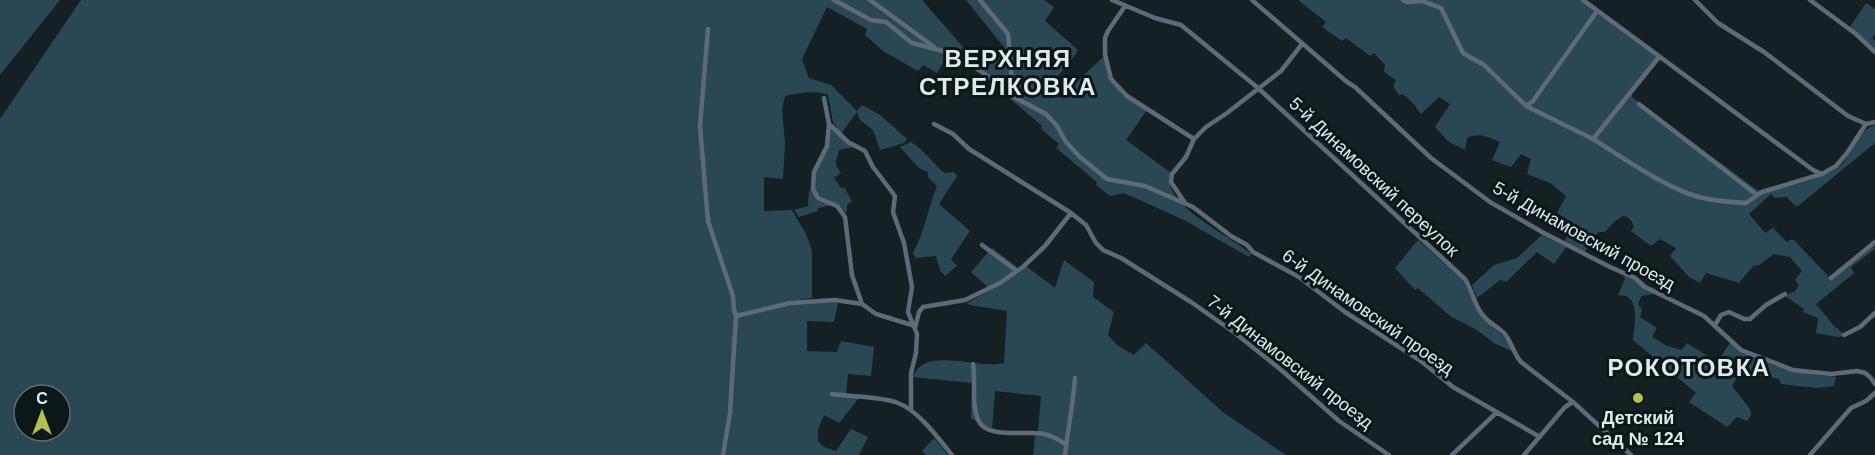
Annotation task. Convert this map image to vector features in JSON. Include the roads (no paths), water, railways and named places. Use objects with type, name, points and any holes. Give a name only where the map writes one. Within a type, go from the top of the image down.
[{"type":"street","points":[[834,0],[871,20],[886,22],[912,43],[934,47]]},
{"type":"street","points":[[870,0],[934,47]]},
{"type":"street","points":[[980,0],[1005,28],[1010,38],[1012,96]]},
{"type":"street","name":"5-й Динамовский переулок","points":[[1112,0],[1155,18],[1181,25],[1258,88],[1465,279],[1483,316],[1504,333],[1512,343],[1517,357],[1573,402]]},
{"type":"street","name":"5-й Динамовский проезд","points":[[1252,0],[1355,87],[1431,158],[1490,202],[1595,260],[1635,278],[1645,287],[1704,316],[1742,350],[1751,355],[1780,363],[1793,370],[1831,374],[1865,373],[1875,383]]},
{"type":"street","points":[[1403,0],[1406,2],[1422,1],[1441,8],[1463,53],[1484,65],[1526,106],[1593,139],[1664,183],[1694,195],[1717,201],[1746,203],[1762,192],[1822,174],[1836,166],[1866,124]]},
{"type":"street","points":[[1583,0],[1751,126],[1822,174]]},
{"type":"street","points":[[1695,0],[1718,23],[1764,52],[1848,116],[1866,124],[1875,122]]},
{"type":"street","points":[[1810,0],[1856,34],[1875,52]]},
{"type":"street","points":[[1125,6],[1105,38],[1105,54],[1111,79],[1127,96],[1194,139]]},
{"type":"street","points":[[1526,106],[1533,101],[1597,11]]},
{"type":"street","points":[[708,29],[700,126],[708,221],[733,296],[736,316],[730,413],[723,455]]},
{"type":"street","name":"6-й Динамовский проезд","points":[[1185,203],[1171,182],[1172,174],[1186,157],[1194,139],[1206,127],[1281,71],[1302,44]]},
{"type":"street","name":"6-й Динамовский проезд","points":[[934,47],[954,54],[982,72],[1012,96],[1052,118],[1066,142],[1107,179],[1145,186],[1193,207],[1231,236],[1247,245],[1253,252],[1299,277],[1345,312],[1421,361],[1459,391],[1540,437]]},
{"type":"street","points":[[1593,139],[1659,57]]},
{"type":"street","points":[[824,98],[829,124],[825,151],[814,172],[813,189],[818,198],[837,206],[845,217],[852,275],[862,304]]},
{"type":"street","points":[[1639,104],[1757,195]]},
{"type":"street","points":[[829,124],[848,142],[865,151],[895,196],[892,207],[894,218],[904,243],[912,287],[908,312],[917,334],[911,373],[910,410]]},
{"type":"street","name":"7-й Динамовский проезд","points":[[934,124],[953,134],[969,149],[1071,213],[1089,229],[1096,243],[1103,250],[1121,258],[1226,326],[1340,421],[1389,455]]},
{"type":"street","points":[[914,326],[923,307],[973,297],[1017,271],[1045,246],[1071,213]]},
{"type":"street","points":[[1831,278],[1875,242]]},
{"type":"street","points":[[982,245],[1017,271]]},
{"type":"street","points":[[1715,325],[1721,315],[1729,312],[1744,320],[1750,319],[1766,305],[1785,294]]},
{"type":"street","points":[[736,316],[790,303],[820,300],[862,304],[876,314],[914,326]]},
{"type":"street","points":[[1844,335],[1860,327],[1875,313]]},
{"type":"street","points":[[973,364],[977,415],[982,425],[987,429],[1006,433],[1046,434],[1065,444]]},
{"type":"street","points":[[1065,455],[1075,378]]},
{"type":"street","points":[[1810,455],[1851,408],[1866,401],[1875,393]]},
{"type":"street","points":[[832,394],[897,402],[910,410],[947,446],[952,455]]},
{"type":"street","points":[[1524,455],[1565,407],[1573,402],[1631,455]]},
{"type":"street","points":[[1452,455],[1496,413]]},
{"type":"place","name":"Детский сад № 124","points":[[1638,398]]},
{"type":"district","name":"ВЕРХНЯЯ СТРЕЛКОВКА","points":[[1008,73]]},
{"type":"district","name":"РОКОТОВКА","points":[[1689,368]]}]
